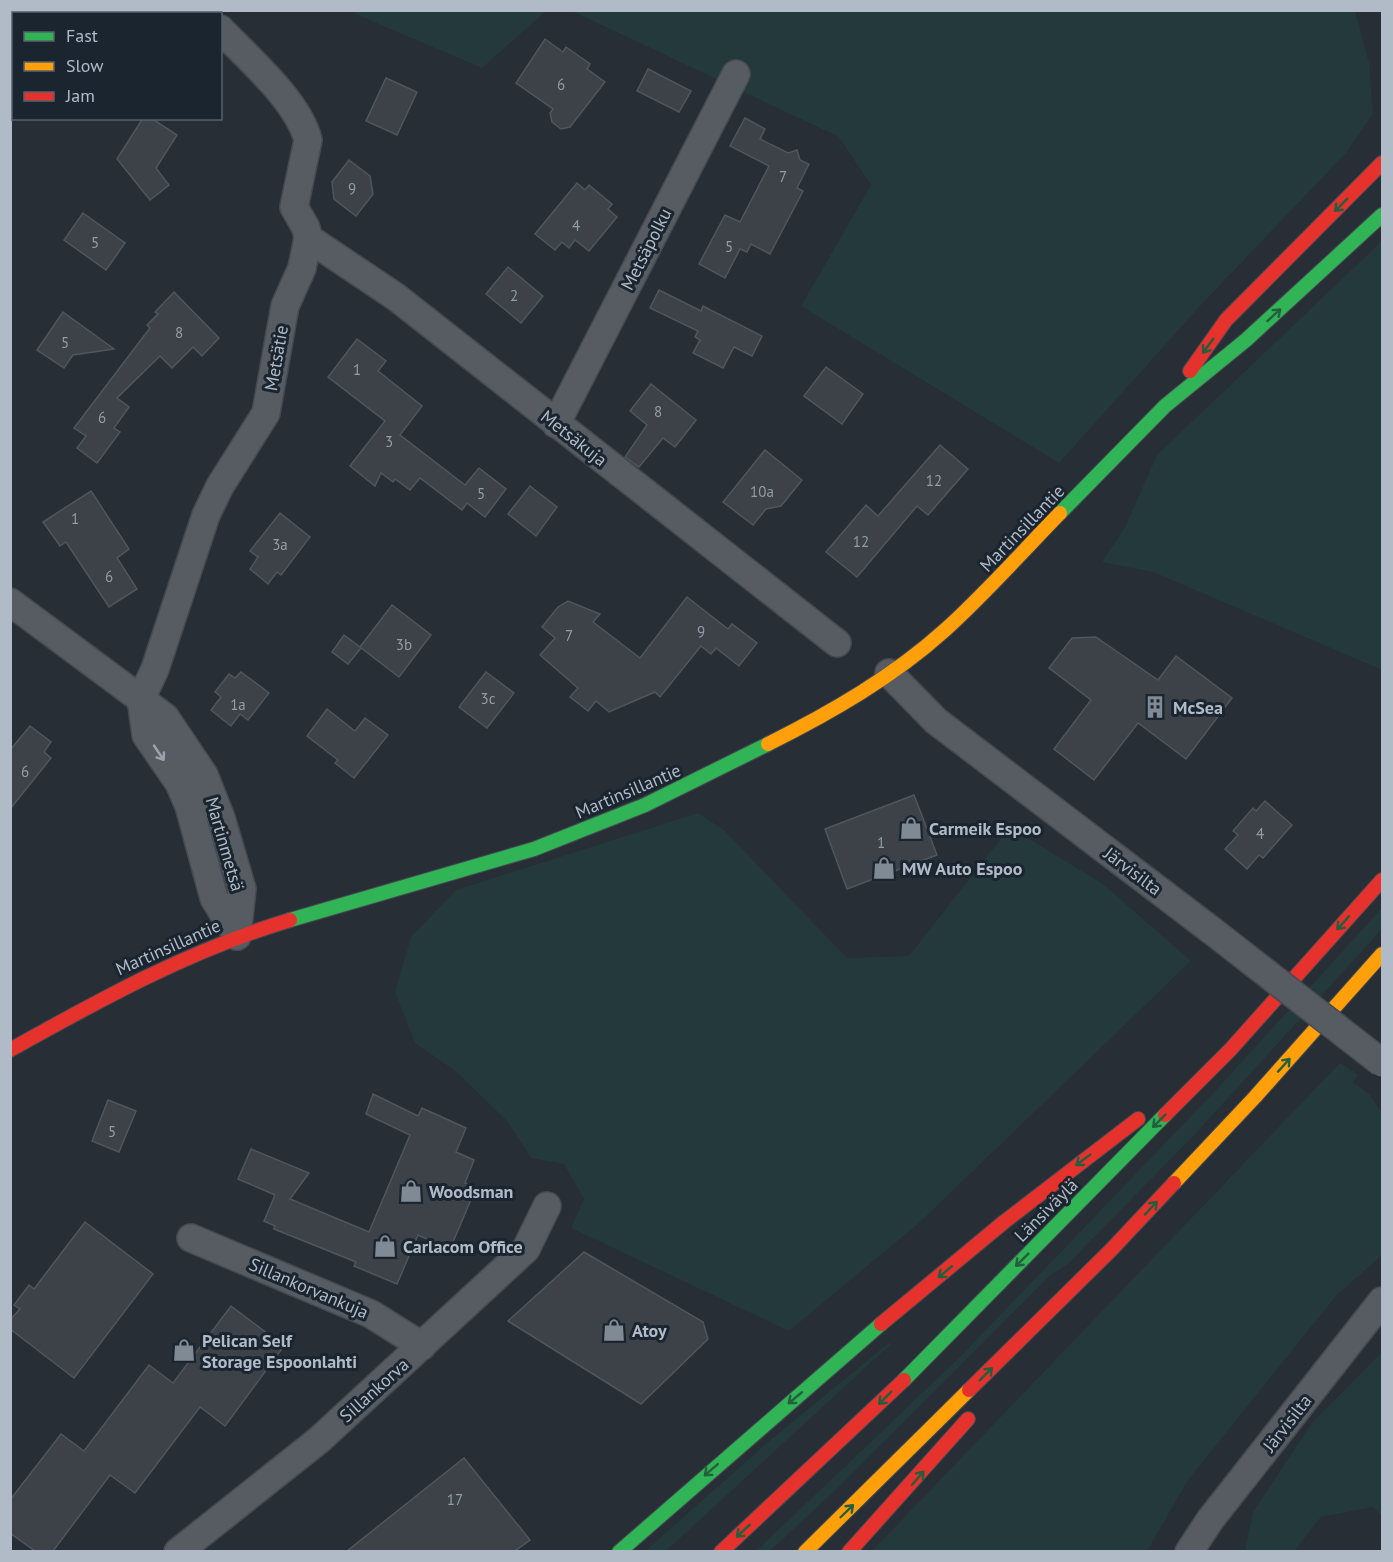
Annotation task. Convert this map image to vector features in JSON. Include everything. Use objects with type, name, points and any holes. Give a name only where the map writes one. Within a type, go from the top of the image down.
[{"type":"main road","name":"Martinsillantie","points":[[1165,406],[1226,320],[1383,163]]},
{"type":"main road","name":"Martinsillantie","points":[[10,1050],[130,983],[237,936],[534,849],[634,809],[720,770],[828,714],[889,673],[944,631],[998,579],[1165,406],[1246,340],[1383,215]]},
{"type":"main road","name":"Länsiväylä","points":[[721,1551],[863,1420],[1230,1050],[1383,880]]},
{"type":"main road","points":[[805,1551],[1111,1250],[1255,1097],[1383,954]]},
{"type":"main road","points":[[619,1551],[754,1432],[1038,1194],[1230,1050]]},
{"type":"main road","points":[[1006,1375],[1111,1250]]},
{"type":"main road","points":[[849,1551],[915,1481],[976,1410]]},
{"type":"street","points":[[222,31],[282,96],[306,130],[308,140],[294,207],[306,228],[308,238]]},
{"type":"street","name":"Metsäpolku","points":[[556,424],[736,74]]},
{"type":"street","name":"Metsäkuja","points":[[308,238],[396,297],[837,643]]},
{"type":"street","name":"Metsätie","points":[[141,699],[155,669],[206,514],[220,486],[266,413],[285,306],[302,268],[308,238]]},
{"type":"street","name":"Martinmetsä","points":[[10,602],[165,717],[173,728],[204,775],[217,807],[242,889],[237,936]]},
{"type":"street","name":"Järvisilta","points":[[889,673],[936,721],[1383,1063]]},
{"type":"street","name":"Sillankorva","points":[[178,1551],[319,1440],[526,1249],[547,1206]]},
{"type":"street","name":"Sillankorvankuja","points":[[191,1238],[371,1314],[422,1346]]},
{"type":"street","name":"Järvisilta","points":[[1193,1550],[1210,1520],[1383,1301]]},
{"type":"green space","points":[[356,10],[546,11],[482,68],[355,14]]},
{"type":"green space","points":[[572,11],[1355,11],[1369,63],[1373,114],[1345,154],[1200,306],[1059,463],[801,306],[871,185],[839,137]]},
{"type":"green space","points":[[1382,241],[1382,670],[1153,572],[1102,562],[1125,527],[1157,455]]},
{"type":"green space","points":[[698,813],[724,830],[847,958],[909,956],[1010,827],[1103,884],[1191,961],[919,1223],[789,1331],[571,1228],[584,1199],[564,1164],[531,1158],[507,1121],[454,1070],[415,1043],[395,992],[411,937],[456,890]]},
{"type":"green space","points":[[1382,908],[1382,929],[1198,1131],[1068,1264],[1049,1276],[841,1485],[770,1551],[755,1552],[960,1357],[1216,1090]]},
{"type":"green space","points":[[1340,1063],[1358,1075],[1353,1082],[1369,1094],[1382,1113],[1382,1255],[1336,1296],[1188,1480],[1147,1551],[871,1552]]},
{"type":"green space","points":[[890,1342],[890,1345],[666,1551],[644,1552],[768,1442]]},
{"type":"green space","points":[[1382,1352],[1382,1516],[1373,1507],[1321,1517],[1294,1551],[1245,1551],[1253,1512],[1311,1424]]},
{"type":"building","points":[[545,39],[563,52],[566,47],[590,64],[587,69],[605,82],[570,127],[561,129],[552,122],[550,113],[553,109],[516,83]]},
{"type":"building","points":[[648,69],[691,91],[679,112],[637,91]]},
{"type":"building","points":[[386,78],[417,92],[397,135],[366,121]]},
{"type":"building","points":[[745,118],[765,129],[760,139],[788,153],[797,150],[800,160],[809,164],[797,188],[803,191],[770,254],[751,244],[747,252],[740,249],[725,278],[699,264],[725,215],[740,222],[769,166],[730,146]]},
{"type":"building","points":[[142,120],[154,120],[177,135],[156,168],[169,185],[150,200],[117,159]]},
{"type":"building","points":[[349,160],[370,176],[373,194],[356,216],[334,199],[332,182]]},
{"type":"building","points":[[577,183],[585,190],[589,185],[612,204],[608,209],[617,217],[589,251],[575,240],[569,248],[562,242],[555,250],[535,234]]},
{"type":"building","points":[[83,213],[125,243],[106,270],[64,240]]},
{"type":"building","points":[[508,267],[543,296],[521,323],[486,294]]},
{"type":"building","points":[[659,290],[701,311],[703,306],[762,336],[752,356],[734,347],[723,368],[693,353],[700,340],[695,337],[698,331],[650,308]]},
{"type":"building","points":[[174,292],[219,338],[202,356],[193,347],[172,368],[160,356],[117,398],[129,407],[114,428],[120,432],[97,463],[77,448],[86,436],[74,428],[150,328],[147,325],[158,314],[155,312]]},
{"type":"building","points":[[63,312],[114,349],[73,355],[64,368],[37,350]]},
{"type":"building","points":[[357,339],[386,361],[378,371],[422,406],[400,435],[465,485],[479,468],[506,489],[485,517],[467,503],[462,510],[420,478],[410,490],[395,479],[393,482],[381,473],[375,486],[350,466],[385,421],[328,377]]},
{"type":"building","points":[[826,367],[863,394],[842,424],[804,396]]},
{"type":"building","points":[[651,384],[696,420],[675,447],[663,438],[639,467],[625,457],[647,425],[630,411]]},
{"type":"building","points":[[940,445],[968,469],[928,515],[917,506],[857,577],[826,552],[866,505],[878,516]]},
{"type":"building","points":[[765,450],[802,480],[781,506],[766,509],[753,525],[723,502]]},
{"type":"building","points":[[530,486],[557,507],[536,536],[508,514]]},
{"type":"building","points":[[91,491],[129,549],[117,558],[137,589],[109,607],[66,542],[60,546],[43,522]]},
{"type":"building","points":[[280,513],[310,537],[281,575],[277,572],[268,584],[250,569],[258,557],[250,551]]},
{"type":"building","points":[[687,597],[728,629],[732,624],[757,643],[739,666],[716,648],[711,654],[701,646],[660,697],[655,692],[609,712],[596,701],[588,711],[570,697],[578,688],[540,655],[555,638],[542,627],[558,607],[568,601],[600,614],[593,622],[640,658]]},
{"type":"building","points":[[392,605],[431,635],[399,677],[361,648],[348,664],[332,652],[344,635],[360,647]]},
{"type":"building","name":"McSea","points":[[1096,637],[1158,680],[1176,656],[1232,698],[1186,759],[1138,723],[1094,780],[1054,749],[1091,700],[1049,668],[1072,638]]},
{"type":"building","points":[[241,672],[269,693],[248,720],[240,714],[231,726],[211,710],[221,697],[215,692],[229,674],[235,678]]},
{"type":"building","points":[[486,672],[514,693],[487,728],[459,707]]},
{"type":"building","points":[[327,709],[355,731],[365,718],[388,735],[354,778],[335,763],[338,760],[307,736]]},
{"type":"building","points":[[30,726],[51,742],[44,752],[51,758],[10,809],[10,750]]},
{"type":"building","points":[[914,795],[937,855],[847,889],[825,829]]},
{"type":"building","points":[[1265,801],[1292,825],[1263,858],[1259,855],[1247,869],[1225,849],[1238,835],[1233,831],[1253,808],[1256,811]]},
{"type":"building","points":[[373,1094],[418,1116],[422,1108],[466,1128],[456,1152],[474,1160],[465,1183],[476,1188],[450,1249],[418,1235],[397,1284],[354,1266],[356,1262],[274,1229],[275,1226],[264,1221],[275,1195],[238,1179],[251,1149],[309,1173],[290,1199],[369,1232],[410,1135],[366,1114]]},
{"type":"building","points":[[108,1100],[136,1111],[119,1152],[92,1141]]},
{"type":"building","points":[[85,1222],[153,1274],[74,1378],[10,1329],[10,1320],[20,1309],[14,1305],[29,1285],[34,1289]]},
{"type":"building","name":"Atoy","points":[[584,1252],[703,1322],[708,1339],[641,1404],[508,1321]]},
{"type":"building","points":[[231,1306],[284,1346],[225,1426],[200,1407],[135,1493],[110,1475],[53,1551],[35,1551],[10,1533],[10,1500],[61,1434],[84,1451],[149,1365],[173,1383]]},
{"type":"building","points":[[464,1458],[530,1540],[515,1551],[347,1551]]},
{"type":"traffic: fast","points":[[1060,513],[1165,406],[1246,340],[1382,215]]},
{"type":"traffic: fast","points":[[290,920],[534,849],[645,805],[768,744]]},
{"type":"traffic: fast","points":[[904,1380],[1165,1115]]},
{"type":"traffic: fast","points":[[619,1552],[881,1324]]},
{"type":"traffic: slow","points":[[768,744],[860,693],[925,647],[974,602],[1060,513]]},
{"type":"traffic: slow","points":[[1174,1183],[1255,1097],[1382,954]]},
{"type":"traffic: slow","points":[[805,1552],[969,1390]]},
{"type":"traffic: jam","points":[[1190,371],[1226,320],[1382,163]]},
{"type":"traffic: jam","points":[[1165,1115],[1230,1050],[1382,880]]},
{"type":"traffic: jam","points":[[10,1050],[112,994],[181,961],[290,920]]},
{"type":"traffic: jam","points":[[881,1324],[1004,1222],[1138,1119]]},
{"type":"traffic: jam","points":[[969,1390],[1111,1250],[1174,1183]]},
{"type":"traffic: jam","points":[[721,1552],[904,1380]]},
{"type":"traffic: jam","points":[[849,1552],[968,1419]]},
{"type":"place","name":"McSea","points":[[1155,707]]},
{"type":"place","name":"Carmeik Espoo","points":[[911,828]]},
{"type":"place","name":"MW Auto Espoo","points":[[884,868]]},
{"type":"place","name":"Woodsman","points":[[411,1191]]},
{"type":"place","name":"Carlacom Office","points":[[385,1246]]},
{"type":"place","name":"Atoy","points":[[614,1330]]},
{"type":"place","name":"Pelican Self Storage Espoonlahti","points":[[184,1350]]}]
